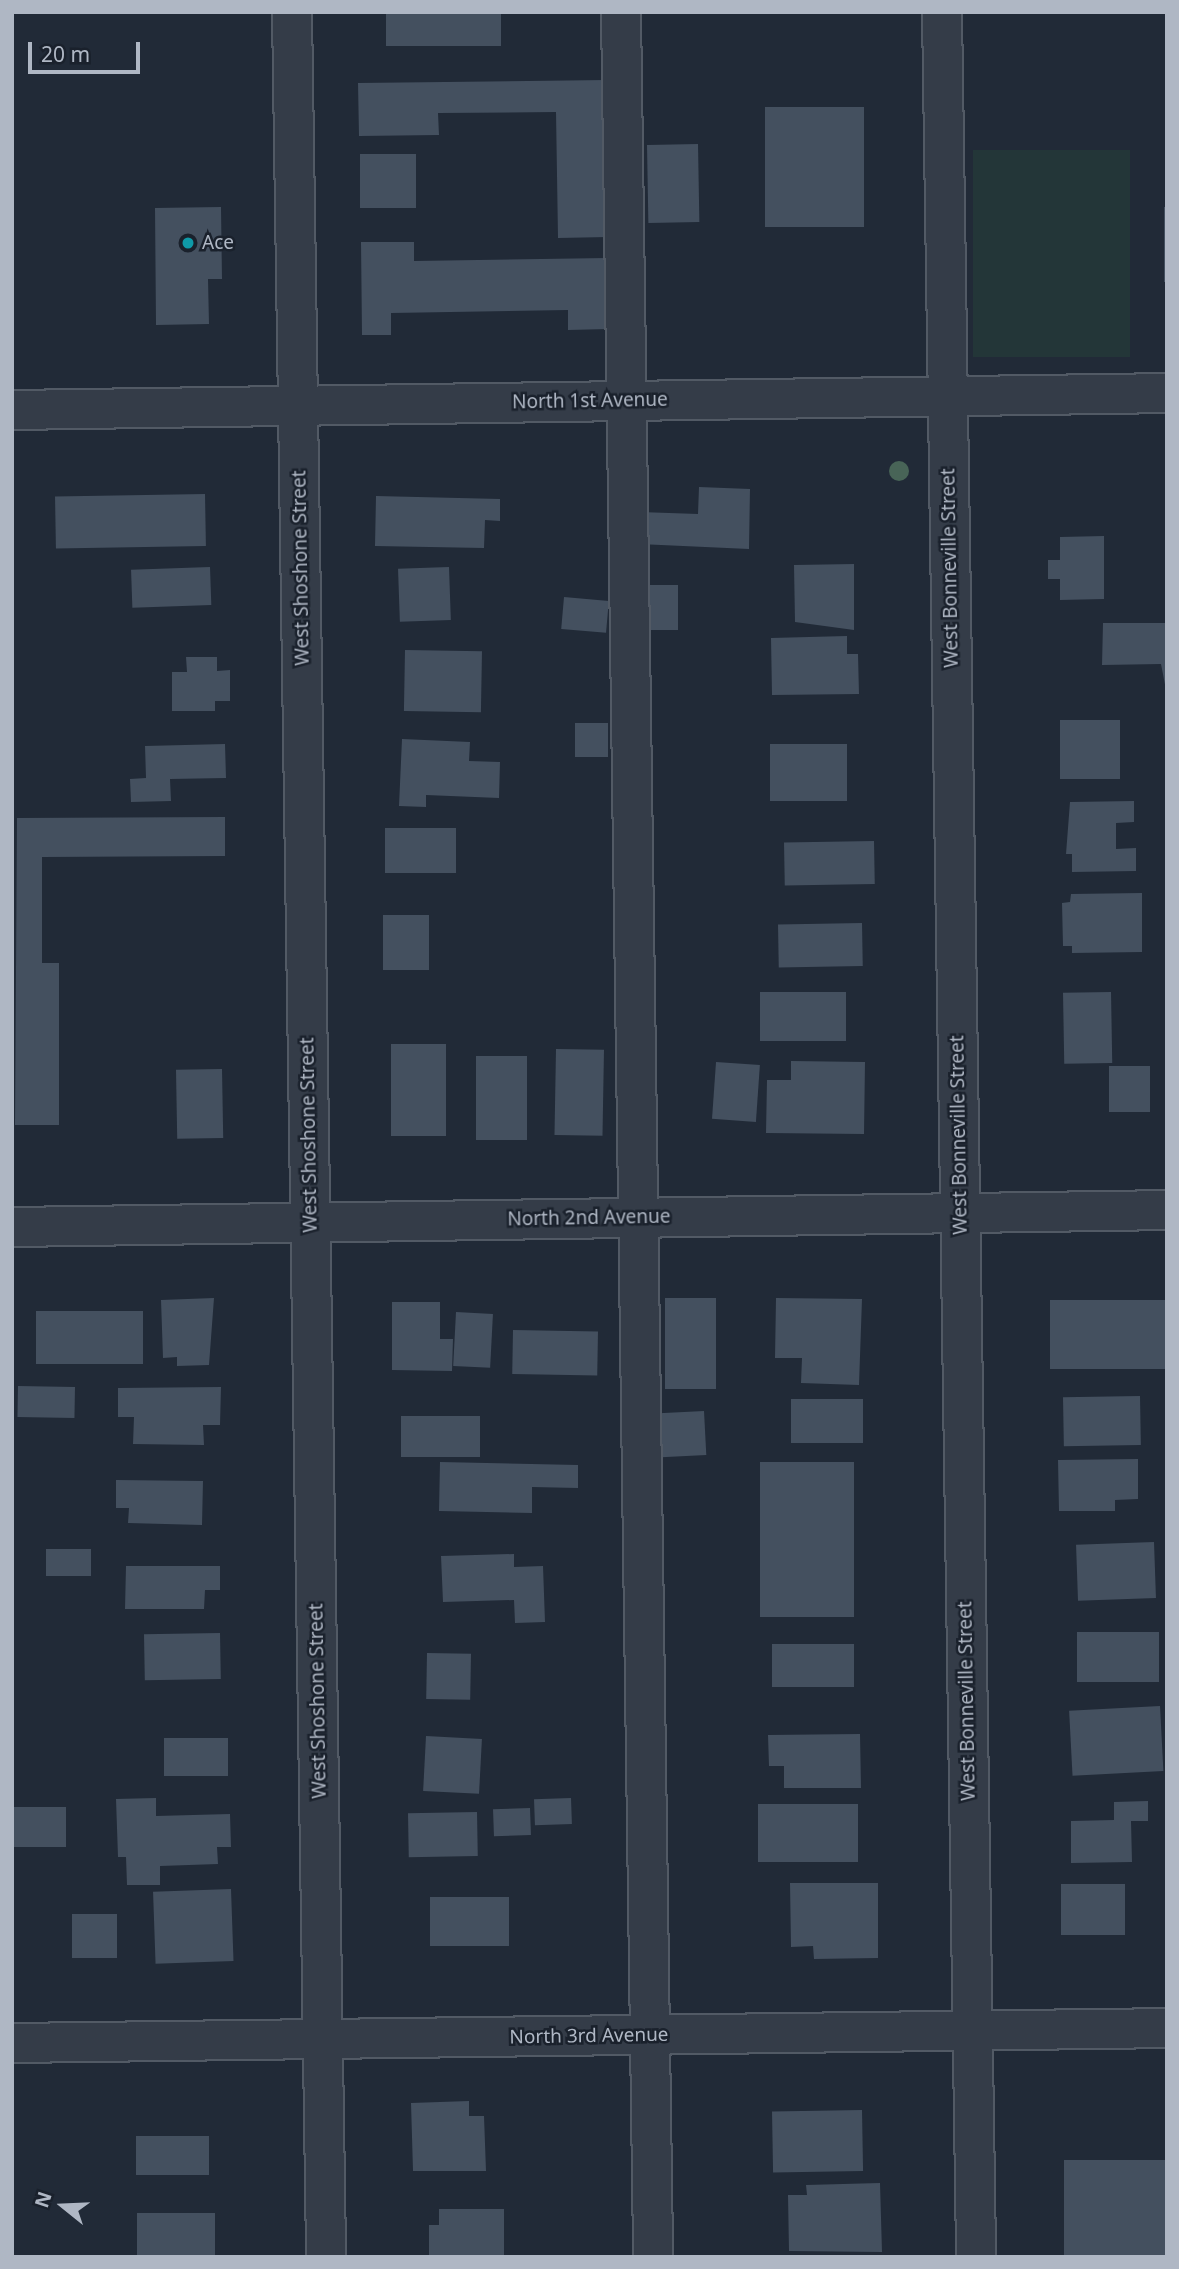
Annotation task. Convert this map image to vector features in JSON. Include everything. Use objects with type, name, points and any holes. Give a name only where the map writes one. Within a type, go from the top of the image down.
[{"type":"street","name":"West Shoshone Street","points":[[292,12],[326,2257]]},
{"type":"street","points":[[621,12],[630,401],[653,2257]]},
{"type":"street","name":"West Bonneville Street","points":[[942,12],[976,2257]]},
{"type":"street","name":"North 1st Avenue","points":[[12,410],[1167,393]]},
{"type":"street","name":"North 2nd Avenue","points":[[12,1227],[1167,1209]]},
{"type":"street","name":"North 3rd Avenue","points":[[12,2043],[1167,2028]]},
{"type":"shaded area","points":[[973,150],[1130,150],[1130,357],[973,357]]},
{"type":"building","points":[[386,12],[501,12],[501,46],[386,46]]},
{"type":"building","points":[[606,80],[608,237],[558,238],[556,112],[438,113],[439,135],[359,136],[358,83]]},
{"type":"building","points":[[765,107],[864,107],[864,227],[765,227]]},
{"type":"building","points":[[698,144],[699,222],[648,223],[647,145]]},
{"type":"building","points":[[360,154],[416,154],[416,208],[360,208]]},
{"type":"building","name":"Ace","points":[[221,207],[222,279],[208,279],[209,324],[156,325],[155,208]]},
{"type":"building","points":[[1164,207],[1167,207],[1167,282],[1164,282]]},
{"type":"building","points":[[361,242],[414,242],[414,261],[607,258],[608,329],[568,330],[568,310],[391,313],[391,335],[362,335]]},
{"type":"building","points":[[699,487],[750,489],[749,549],[639,544],[640,512],[698,514]]},
{"type":"building","points":[[205,494],[206,546],[56,549],[55,497]]},
{"type":"building","points":[[376,496],[500,499],[500,521],[485,520],[484,548],[375,546]]},
{"type":"building","points":[[1104,536],[1104,599],[1060,600],[1060,579],[1048,579],[1048,560],[1060,560],[1060,537]]},
{"type":"building","points":[[854,564],[854,630],[795,622],[794,565]]},
{"type":"building","points":[[210,567],[211,605],[132,608],[131,570]]},
{"type":"building","points":[[449,567],[451,620],[400,622],[398,569]]},
{"type":"building","points":[[643,585],[678,585],[678,630],[643,630]]},
{"type":"building","points":[[564,597],[609,601],[606,633],[561,629]]},
{"type":"building","points":[[1103,623],[1167,623],[1167,695],[1161,664],[1102,665]]},
{"type":"building","points":[[847,636],[847,654],[858,654],[859,694],[772,695],[771,638]]},
{"type":"building","points":[[405,650],[482,651],[481,712],[404,711]]},
{"type":"building","points":[[186,657],[217,657],[217,671],[230,670],[230,701],[215,701],[215,711],[172,711],[172,672],[187,672]]},
{"type":"building","points":[[1060,720],[1120,720],[1120,779],[1060,779]]},
{"type":"building","points":[[575,723],[608,723],[608,757],[575,757]]},
{"type":"building","points":[[402,739],[470,742],[469,761],[500,762],[499,798],[426,795],[426,807],[399,806]]},
{"type":"building","points":[[225,744],[226,778],[170,779],[171,801],[131,802],[130,779],[146,778],[145,746]]},
{"type":"building","points":[[770,744],[847,744],[847,801],[770,801]]},
{"type":"building","points":[[1134,801],[1134,822],[1116,823],[1116,849],[1136,848],[1136,871],[1072,872],[1072,854],[1066,854],[1070,802]]},
{"type":"building","points":[[225,817],[225,856],[42,857],[42,963],[59,963],[59,1125],[15,1125],[17,818]]},
{"type":"building","points":[[385,828],[456,828],[456,873],[385,873]]},
{"type":"building","points":[[874,841],[875,884],[785,886],[784,843]]},
{"type":"building","points":[[1142,893],[1142,952],[1072,953],[1072,946],[1063,946],[1062,903],[1070,902],[1071,894]]},
{"type":"building","points":[[383,915],[429,915],[429,970],[383,970]]},
{"type":"building","points":[[862,923],[863,966],[779,967],[778,924]]},
{"type":"building","points":[[760,992],[846,992],[846,1041],[760,1041]]},
{"type":"building","points":[[1111,992],[1112,1063],[1064,1064],[1063,993]]},
{"type":"building","points":[[391,1044],[446,1044],[446,1136],[391,1136]]},
{"type":"building","points":[[556,1049],[604,1050],[602,1136],[554,1135]]},
{"type":"building","points":[[476,1056],[527,1056],[527,1140],[476,1140]]},
{"type":"building","points":[[791,1061],[865,1062],[864,1134],[766,1133],[767,1080],[791,1080]]},
{"type":"building","points":[[716,1062],[760,1065],[756,1122],[712,1119]]},
{"type":"building","points":[[1109,1066],[1150,1066],[1150,1112],[1109,1112]]},
{"type":"building","points":[[222,1069],[223,1138],[177,1139],[176,1070]]},
{"type":"building","points":[[214,1298],[209,1365],[177,1366],[177,1357],[163,1358],[161,1300]]},
{"type":"building","points":[[665,1298],[716,1298],[716,1389],[665,1389]]},
{"type":"building","points":[[776,1298],[862,1299],[859,1385],[801,1383],[802,1358],[775,1358]]},
{"type":"building","points":[[1050,1300],[1167,1300],[1167,1369],[1050,1369]]},
{"type":"building","points":[[392,1302],[440,1302],[440,1339],[453,1339],[452,1371],[392,1370]]},
{"type":"building","points":[[36,1311],[143,1311],[143,1364],[36,1364]]},
{"type":"building","points":[[456,1312],[493,1314],[490,1368],[453,1366]]},
{"type":"building","points":[[513,1330],[598,1331],[597,1375],[512,1374]]},
{"type":"building","points":[[18,1386],[75,1387],[74,1418],[17,1417]]},
{"type":"building","points":[[221,1387],[220,1425],[203,1425],[204,1445],[133,1444],[134,1417],[118,1417],[118,1388]]},
{"type":"building","points":[[1140,1396],[1141,1445],[1064,1446],[1063,1397]]},
{"type":"building","points":[[791,1399],[863,1399],[863,1443],[791,1443]]},
{"type":"building","points":[[704,1411],[706,1455],[656,1458],[654,1414]]},
{"type":"building","points":[[401,1416],[480,1416],[480,1457],[401,1457]]},
{"type":"building","points":[[1138,1459],[1138,1499],[1115,1500],[1115,1511],[1059,1511],[1058,1460]]},
{"type":"building","points":[[440,1462],[578,1465],[578,1488],[532,1487],[532,1513],[439,1511]]},
{"type":"building","points":[[760,1462],[854,1462],[854,1617],[760,1617]]},
{"type":"building","points":[[116,1480],[203,1481],[202,1525],[128,1523],[129,1508],[116,1508]]},
{"type":"building","points":[[1154,1542],[1156,1598],[1078,1601],[1076,1545]]},
{"type":"building","points":[[46,1549],[91,1549],[91,1576],[46,1576]]},
{"type":"building","points":[[514,1554],[514,1567],[543,1566],[545,1622],[515,1623],[514,1600],[443,1602],[441,1556]]},
{"type":"building","points":[[126,1566],[220,1566],[220,1590],[205,1590],[204,1609],[125,1609]]},
{"type":"building","points":[[1077,1632],[1159,1632],[1159,1682],[1077,1682]]},
{"type":"building","points":[[220,1633],[221,1679],[145,1680],[144,1634]]},
{"type":"building","points":[[772,1644],[854,1644],[854,1687],[772,1687]]},
{"type":"building","points":[[427,1653],[471,1654],[470,1700],[426,1699]]},
{"type":"building","points":[[1160,1706],[1163,1771],[1073,1776],[1069,1711]]},
{"type":"building","points":[[860,1734],[861,1788],[784,1788],[784,1766],[769,1766],[768,1735]]},
{"type":"building","points":[[426,1736],[482,1739],[479,1794],[423,1791]]},
{"type":"building","points":[[164,1738],[228,1738],[228,1776],[164,1776]]},
{"type":"building","points":[[156,1798],[156,1816],[230,1814],[231,1847],[217,1847],[218,1864],[160,1866],[160,1885],[127,1885],[126,1857],[118,1857],[116,1799]]},
{"type":"building","points":[[571,1798],[572,1824],[535,1825],[534,1799]]},
{"type":"building","points":[[1148,1801],[1148,1821],[1131,1821],[1132,1862],[1071,1863],[1071,1821],[1114,1820],[1114,1802]]},
{"type":"building","points":[[758,1804],[858,1804],[858,1862],[758,1862]]},
{"type":"building","points":[[12,1807],[66,1807],[66,1847],[12,1847]]},
{"type":"building","points":[[530,1808],[531,1835],[494,1836],[493,1809]]},
{"type":"building","points":[[477,1812],[478,1856],[409,1857],[408,1813]]},
{"type":"building","points":[[790,1883],[878,1883],[878,1958],[814,1959],[813,1946],[791,1947]]},
{"type":"building","points":[[1061,1884],[1125,1884],[1125,1935],[1061,1935]]},
{"type":"building","points":[[231,1889],[234,1961],[156,1964],[153,1892]]},
{"type":"building","points":[[430,1897],[509,1897],[509,1946],[430,1946]]},
{"type":"building","points":[[72,1914],[117,1914],[117,1958],[72,1958]]},
{"type":"building","points":[[469,2101],[469,2116],[484,2116],[486,2171],[413,2171],[411,2103]]},
{"type":"building","points":[[862,2110],[863,2171],[773,2173],[772,2112]]},
{"type":"building","points":[[136,2136],[209,2136],[209,2175],[136,2175]]},
{"type":"building","points":[[1064,2160],[1167,2160],[1167,2257],[1064,2257]]},
{"type":"building","points":[[880,2183],[882,2252],[789,2251],[788,2195],[807,2195],[806,2185]]},
{"type":"building","points":[[439,2209],[504,2209],[504,2257],[429,2257],[429,2225],[439,2225]]},
{"type":"building","points":[[137,2213],[215,2213],[215,2257],[137,2257]]},
{"type":"place","name":"Ace","points":[[188,243]]}]
